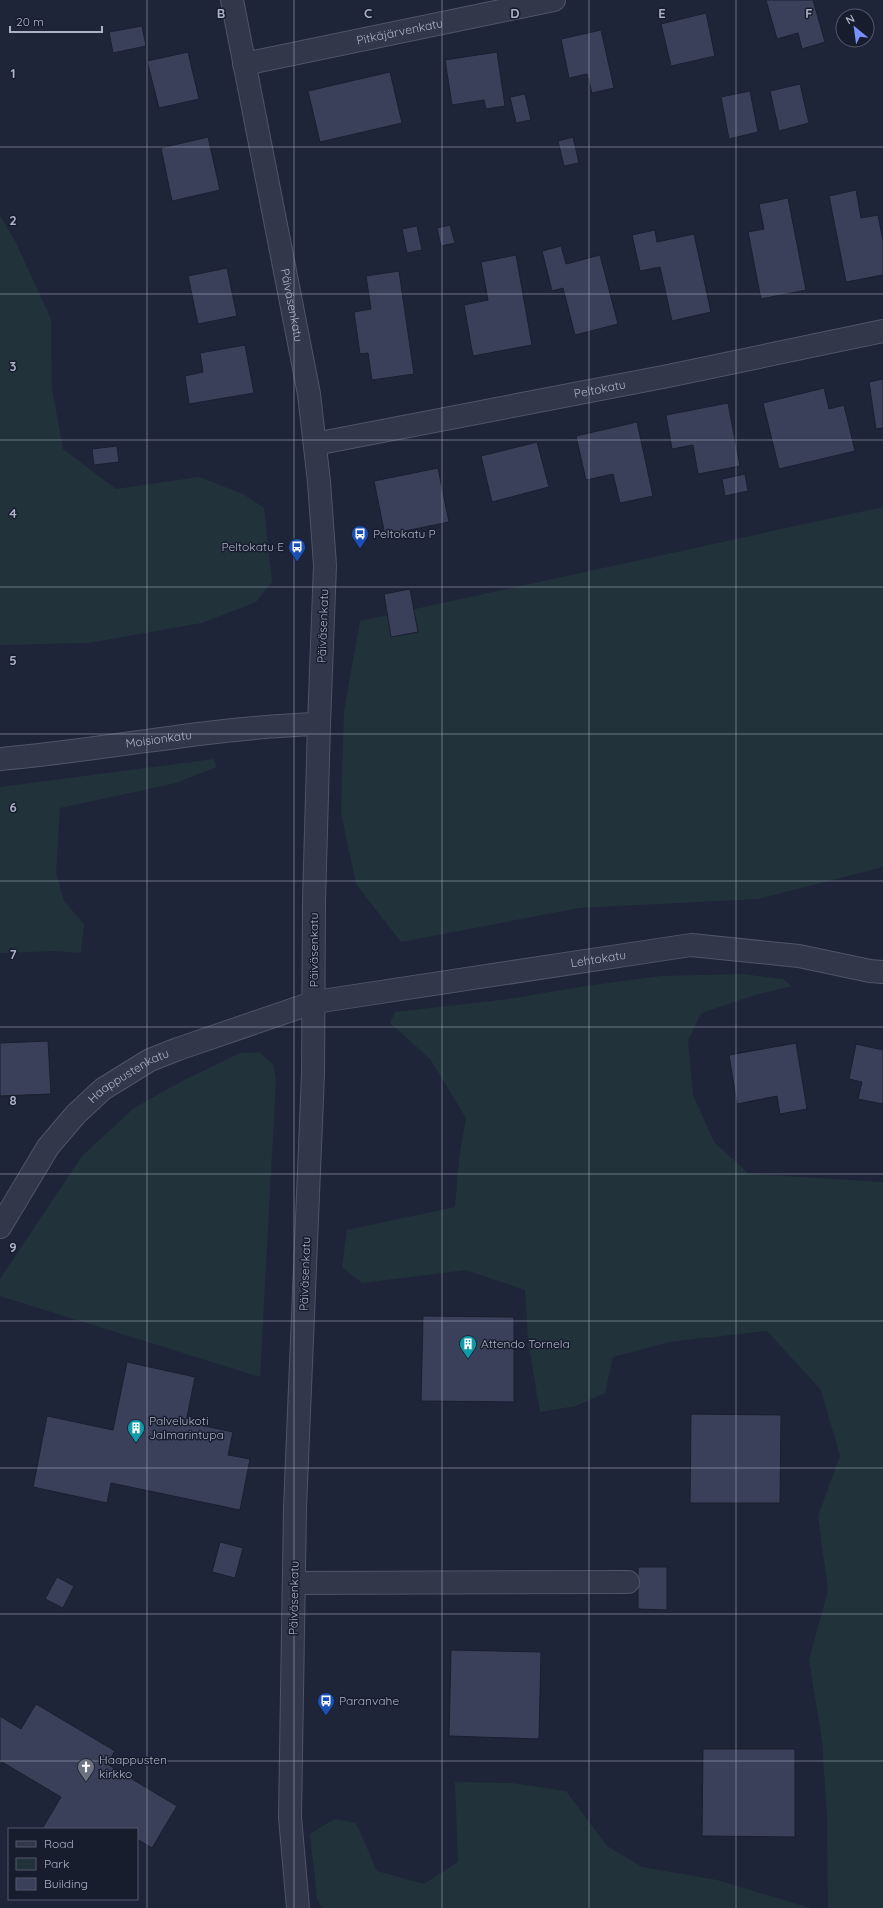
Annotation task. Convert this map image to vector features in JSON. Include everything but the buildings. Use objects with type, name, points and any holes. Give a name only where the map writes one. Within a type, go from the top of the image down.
[{"type":"street","name":"Päiväsenkatu","points":[[232,0],[309,394],[315,444],[325,565],[314,901],[314,1002],[295,1508],[290,1817],[298,1908]]},
{"type":"street","name":"Pitkäjärvenkatu","points":[[244,64],[554,0]]},
{"type":"street","name":"Peltokatu","points":[[315,444],[668,376],[883,331]]},
{"type":"street","name":"Moisionkatu","points":[[0,759],[58,754],[275,725],[319,724]]},
{"type":"street","name":"Lehtokatu","points":[[314,1002],[691,945],[799,956],[870,971],[883,972]]},
{"type":"street","name":"Haappustenkatu","points":[[0,1227],[48,1147],[76,1114],[103,1090],[150,1060],[178,1048],[314,1002]]},
{"type":"street","points":[[294,1583],[628,1582]]},
{"type":"green space","points":[[0,215],[17,245],[51,319],[52,389],[63,449],[116,489],[199,477],[243,494],[264,508],[272,582],[256,602],[202,623],[88,643],[0,645]]},
{"type":"green space","points":[[883,507],[883,867],[758,899],[579,908],[401,942],[356,884],[341,813],[344,711],[360,621]]},
{"type":"green space","points":[[214,759],[216,767],[176,783],[60,808],[56,872],[64,901],[84,924],[81,953],[55,951],[0,953],[0,787]]},
{"type":"green space","points":[[742,974],[783,979],[792,986],[755,995],[701,1013],[688,1041],[693,1095],[714,1142],[749,1174],[883,1182],[883,1908],[828,1908],[827,1817],[822,1740],[809,1660],[828,1590],[818,1516],[840,1456],[821,1390],[767,1331],[669,1342],[613,1357],[605,1393],[576,1406],[540,1412],[528,1341],[525,1290],[466,1270],[362,1283],[342,1267],[347,1230],[455,1207],[459,1159],[466,1118],[430,1059],[390,1023],[395,1012],[509,999],[585,986],[661,976]]},
{"type":"green space","points":[[259,1052],[273,1064],[276,1080],[260,1377],[0,1296],[0,1279],[82,1156],[134,1108],[184,1080],[240,1053]]},
{"type":"green space","points":[[455,1782],[512,1783],[566,1791],[607,1846],[642,1867],[717,1880],[810,1908],[322,1908],[317,1898],[310,1834],[334,1819],[356,1823],[377,1871],[424,1884],[458,1862]]},
{"type":"place","name":"Peltokatu P","points":[[360,549]]},
{"type":"place","name":"Peltokatu E","points":[[297,562]]},
{"type":"place","name":"Attendo Tornela","points":[[468,1359]]},
{"type":"place","name":"Palvelukoti Jalmarintupa","points":[[136,1443]]},
{"type":"place","name":"Paranvahe","points":[[326,1716]]},
{"type":"place","name":"Haappusten kirkko","points":[[86,1782]]}]
